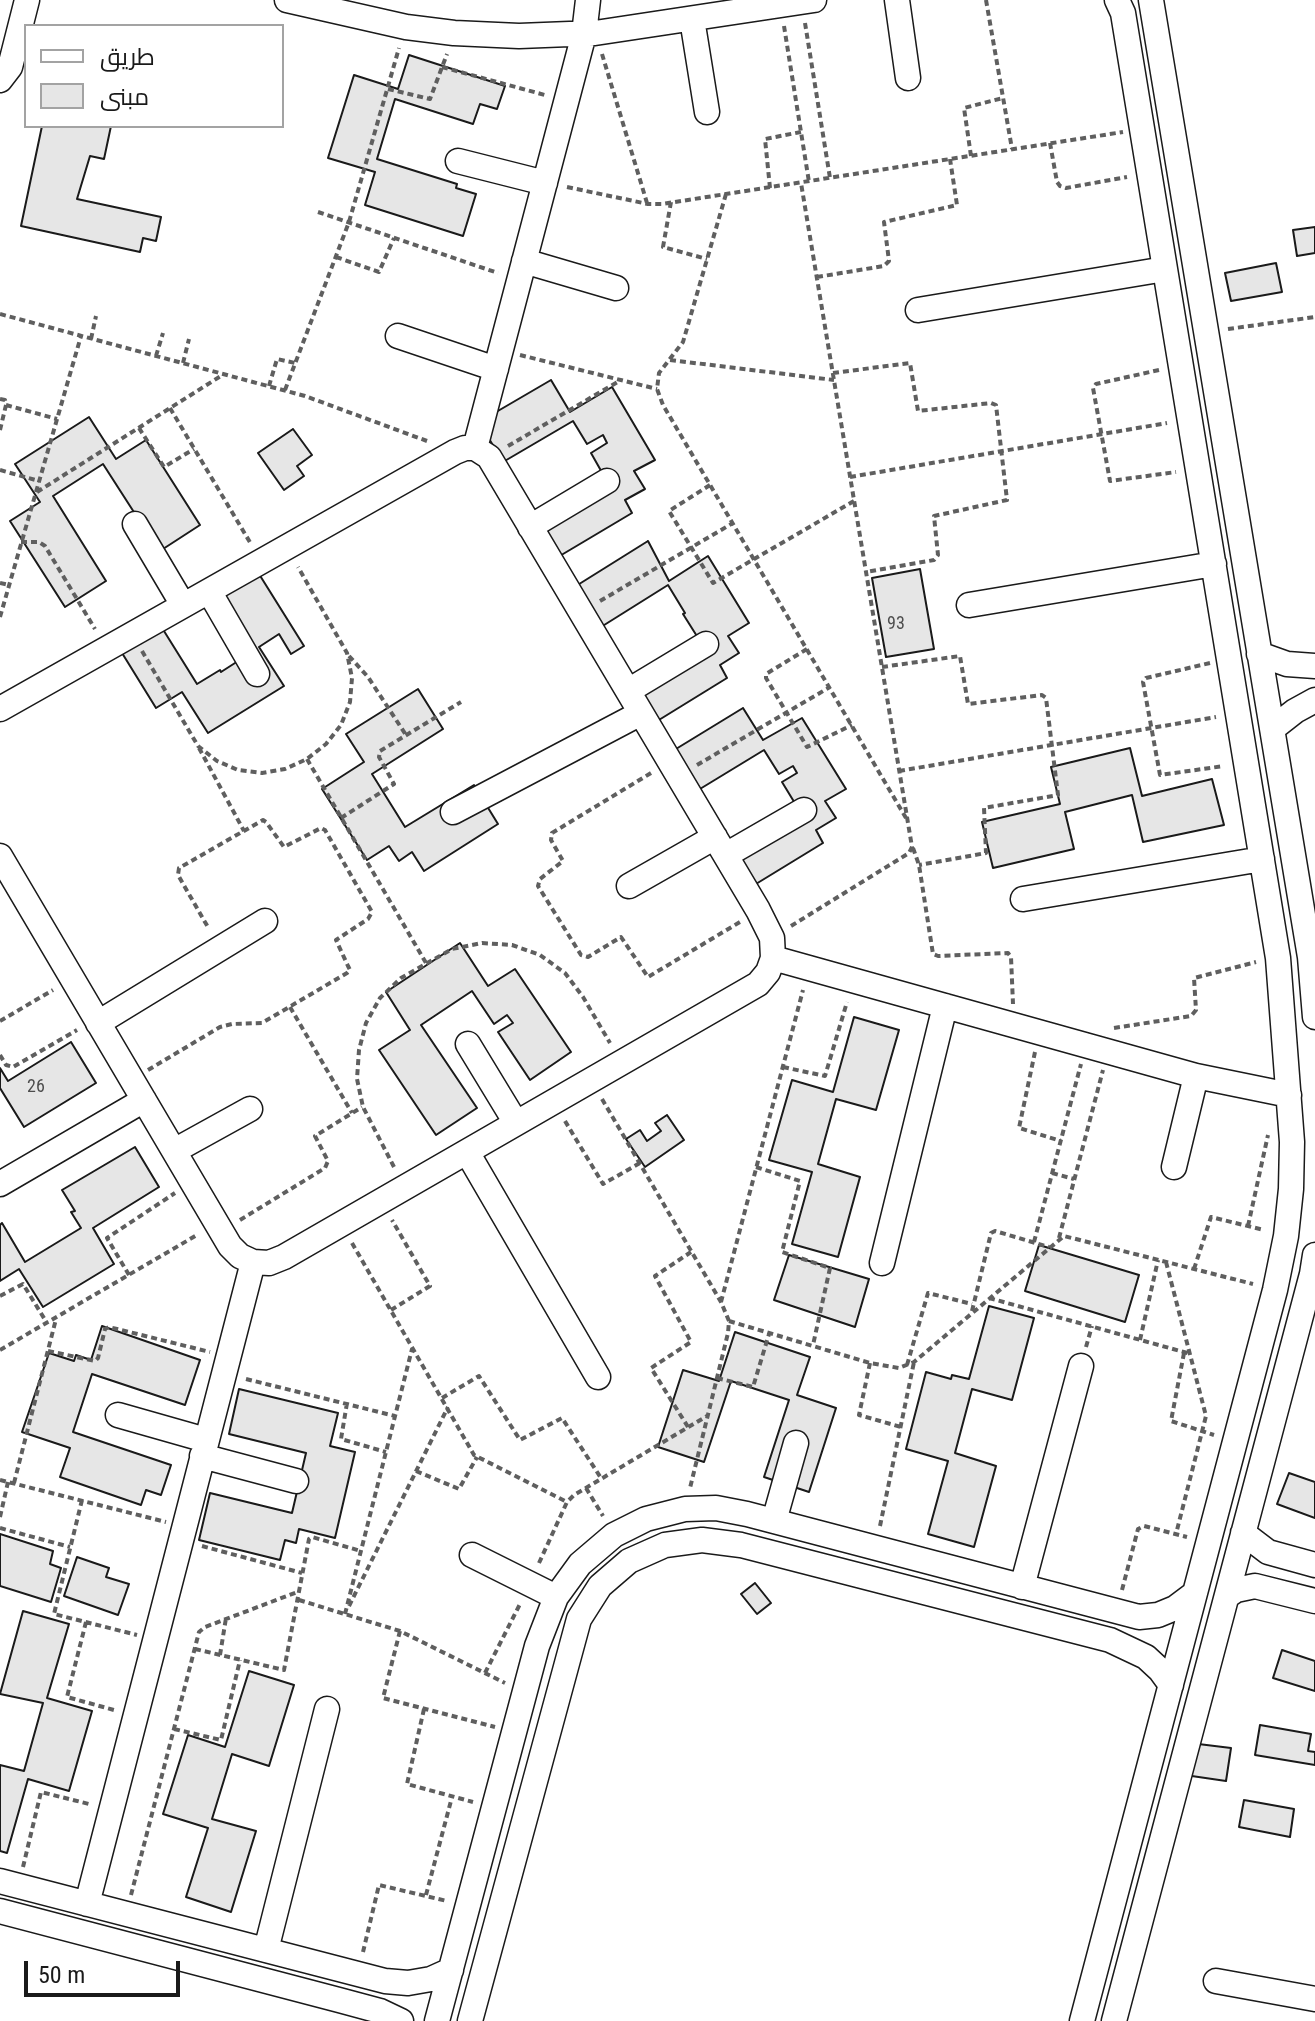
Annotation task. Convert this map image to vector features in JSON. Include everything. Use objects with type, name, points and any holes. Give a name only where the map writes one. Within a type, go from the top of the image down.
[{"type":"street","points":[[0,80],[10,67],[27,0]]},
{"type":"street","points":[[287,0],[406,27],[519,36],[590,33],[799,2]]},
{"type":"street","points":[[0,709],[261,561],[473,452],[567,101],[590,33],[588,0]]},
{"type":"street","points":[[897,0],[908,78]]},
{"type":"street","points":[[1082,2021],[1275,1290],[1286,1236],[1291,1173],[1283,1094],[1278,958],[1123,13],[1117,0]]},
{"type":"street","points":[[1151,0],[1310,957],[1315,1017]]},
{"type":"street","points":[[692,19],[707,112]]},
{"type":"street","points":[[458,161],[545,183]]},
{"type":"street","points":[[918,310],[1165,269]]},
{"type":"street","points":[[522,271],[616,288]]},
{"type":"street","points":[[398,336],[499,359]]},
{"type":"street","points":[[473,452],[530,527],[720,846],[773,948],[809,968],[1040,1033],[1098,1043],[1196,1076],[1283,1094]]},
{"type":"street","points":[[530,527],[607,481]]},
{"type":"street","points":[[135,524],[183,605]]},
{"type":"street","points":[[969,605],[1214,564]]},
{"type":"street","points":[[209,591],[257,674]]},
{"type":"street","points":[[628,691],[706,644]]},
{"type":"street","points":[[1259,654],[1287,664],[1315,666]]},
{"type":"street","points":[[1272,729],[1315,700]]},
{"type":"street","points":[[453,812],[641,713]]},
{"type":"street","points":[[629,886],[804,810]]},
{"type":"street","points":[[0,856],[219,1228],[240,1256],[253,1262],[269,1263],[284,1257],[758,984],[768,972],[773,948]]},
{"type":"street","points":[[1023,899],[1262,859]]},
{"type":"street","points":[[97,1021],[265,921]]},
{"type":"street","points":[[882,1263],[945,1006]]},
{"type":"street","points":[[468,1044],[516,1123]]},
{"type":"street","points":[[1174,1167],[1196,1076]]},
{"type":"street","points":[[0,1184],[144,1100]]},
{"type":"street","points":[[174,1151],[250,1109]]},
{"type":"street","points":[[467,1152],[598,1377]]},
{"type":"street","points":[[1114,2021],[1315,1255]]},
{"type":"street","points":[[87,1904],[253,1262]]},
{"type":"street","points":[[1022,1587],[1081,1366]]},
{"type":"street","points":[[118,1415],[296,1481]]},
{"type":"street","points":[[774,1521],[796,1443]]},
{"type":"street","points":[[437,2021],[537,1646],[556,1597],[580,1564],[614,1535],[646,1519],[685,1509],[716,1508],[1139,1617],[1158,1615],[1175,1608],[1195,1593]]},
{"type":"street","points":[[1243,1533],[1268,1552],[1315,1565]]},
{"type":"street","points":[[470,2021],[579,1619],[600,1586],[629,1561],[665,1545],[702,1540],[741,1545],[1129,1647],[1153,1663],[1171,1685]]},
{"type":"street","points":[[472,1555],[556,1597]]},
{"type":"street","points":[[1227,1596],[1236,1590],[1255,1586],[1315,1601]]},
{"type":"street","points":[[1067,1629],[1072,1600]]},
{"type":"street","points":[[266,1950],[327,1709]]},
{"type":"street","points":[[9,1883],[385,1981],[408,1983],[431,1979],[451,1970]]},
{"type":"street","points":[[0,1911],[380,2011],[401,2021]]},
{"type":"street","points":[[339,2000],[352,1973]]},
{"type":"street","points":[[1216,1981],[1315,1999]]},
{"type":"path","points":[[986,0],[1012,149]]},
{"type":"path","points":[[799,2],[801,132],[809,182]]},
{"type":"path","points":[[799,2],[830,178]]},
{"type":"path","points":[[285,390],[349,222],[406,27]]},
{"type":"path","points":[[388,89],[430,99],[454,33]]},
{"type":"path","points":[[590,33],[648,204]]},
{"type":"path","points":[[442,67],[567,101]]},
{"type":"path","points":[[971,156],[964,108],[1003,98]]},
{"type":"path","points":[[545,183],[648,204],[671,202],[1142,129]]},
{"type":"path","points":[[770,188],[765,139],[801,132]]},
{"type":"path","points":[[1050,143],[1057,182],[1066,188],[1149,173]]},
{"type":"path","points":[[817,277],[884,266],[889,261],[884,222],[957,205],[950,159]]},
{"type":"path","points":[[801,183],[912,847],[919,865],[933,954],[1010,955],[1014,1026]]},
{"type":"path","points":[[726,194],[683,342],[659,373],[657,389],[663,405],[908,820]]},
{"type":"path","points":[[671,202],[663,247],[707,259]]},
{"type":"path","points":[[318,212],[394,238],[522,271]]},
{"type":"path","points":[[336,257],[379,272],[394,238]]},
{"type":"path","points":[[0,314],[285,390],[473,452],[621,380]]},
{"type":"path","points":[[91,339],[96,316]]},
{"type":"path","points":[[1206,332],[1315,317]]},
{"type":"path","points":[[156,356],[163,333]]},
{"type":"path","points":[[0,617],[81,336]]},
{"type":"path","points":[[183,363],[189,339]]},
{"type":"path","points":[[269,386],[277,359],[295,363]]},
{"type":"path","points":[[499,359],[657,389]]},
{"type":"path","points":[[668,360],[834,380]]},
{"type":"path","points":[[833,373],[910,363],[918,411],[994,403],[1007,500],[934,516],[938,555],[934,560],[866,572]]},
{"type":"path","points":[[1181,365],[1094,385],[1101,435],[1110,481],[1198,469]]},
{"type":"path","points":[[36,493],[224,374]]},
{"type":"path","points":[[0,399],[5,400],[6,405],[0,430]]},
{"type":"path","points":[[6,405],[57,419]]},
{"type":"path","points":[[170,408],[261,561]]},
{"type":"path","points":[[850,477],[1190,419]]},
{"type":"path","points":[[139,428],[164,467],[194,449]]},
{"type":"path","points":[[0,470],[39,481]]},
{"type":"path","points":[[710,485],[669,511],[713,583],[854,501]]},
{"type":"path","points":[[581,612],[733,523]]},
{"type":"path","points":[[21,542],[39,542],[45,546],[107,648]]},
{"type":"path","points":[[0,583],[9,585]]},
{"type":"path","points":[[807,649],[765,676],[786,713],[809,748],[852,725]]},
{"type":"path","points":[[347,653],[368,677],[406,735]]},
{"type":"path","points":[[882,667],[960,656],[968,704],[1044,696],[1058,795],[984,808],[986,853],[919,865]]},
{"type":"path","points":[[1229,659],[1144,679],[1151,730],[1160,775],[1246,763]]},
{"type":"path","points":[[679,776],[830,687]]},
{"type":"path","points":[[341,818],[394,784],[378,754],[461,702]]},
{"type":"path","points":[[899,771],[1238,713]]},
{"type":"path","points":[[198,746],[244,831]]},
{"type":"path","points":[[307,759],[426,963]]},
{"type":"path","points":[[773,948],[909,853],[912,847]]},
{"type":"path","points":[[1098,1043],[1191,1016],[1196,1010],[1193,983],[1197,975],[1278,958]]},
{"type":"path","points":[[721,1302],[809,968]]},
{"type":"path","points":[[0,1021],[72,979]]},
{"type":"path","points":[[783,1067],[822,1077],[827,1074],[853,980]]},
{"type":"path","points":[[290,1007],[352,1113]]},
{"type":"path","points":[[0,1055],[6,1065],[13,1067],[97,1021]]},
{"type":"path","points":[[1040,1033],[1019,1125],[1021,1130],[1061,1141]]},
{"type":"path","points":[[1034,1242],[1061,1141],[1098,1043]]},
{"type":"path","points":[[1059,1238],[1074,1179],[1098,1043]]},
{"type":"path","points":[[591,1080],[721,1302],[729,1321],[685,1509]]},
{"type":"path","points":[[1248,1226],[1283,1094]]},
{"type":"path","points":[[554,1101],[601,1183],[605,1184],[640,1163]]},
{"type":"path","points":[[0,1350],[129,1275],[325,1168],[328,1161],[315,1136],[363,1107]]},
{"type":"path","points":[[756,1167],[800,1181],[782,1252],[830,1268],[812,1346]]},
{"type":"path","points":[[1052,1173],[1074,1179]]},
{"type":"path","points":[[129,1275],[107,1238],[192,1182]]},
{"type":"path","points":[[380,1201],[429,1283],[427,1288],[391,1310]]},
{"type":"path","points":[[1194,1269],[1211,1217],[1286,1236]]},
{"type":"path","points":[[341,1224],[477,1457],[567,1502]]},
{"type":"path","points":[[971,1313],[991,1233],[995,1231],[1049,1247]]},
{"type":"path","points":[[729,1321],[870,1363],[891,1368],[907,1365],[1059,1238],[1069,1236],[1275,1290]]},
{"type":"path","points":[[688,1427],[651,1368],[691,1342],[655,1276],[691,1252]]},
{"type":"path","points":[[1140,1340],[1158,1259]]},
{"type":"path","points":[[1166,1262],[1205,1408],[1203,1432],[1176,1534]]},
{"type":"path","points":[[0,1296],[23,1284],[47,1323]]},
{"type":"path","points":[[907,1365],[928,1293],[973,1304]]},
{"type":"path","points":[[989,1298],[1191,1354]]},
{"type":"path","points":[[0,1517],[56,1317]]},
{"type":"path","points":[[48,1351],[95,1361],[105,1329],[109,1327],[395,1416]]},
{"type":"path","points":[[717,1378],[753,1387],[769,1333]]},
{"type":"path","points":[[345,1614],[413,1347]]},
{"type":"path","points":[[1184,1352],[1171,1421],[1235,1441]]},
{"type":"path","points":[[875,1548],[914,1362]]},
{"type":"path","points":[[870,1363],[859,1415],[901,1427]]},
{"type":"path","points":[[442,1398],[479,1376],[520,1440],[562,1418],[601,1479]]},
{"type":"path","points":[[347,1403],[341,1439],[386,1452]]},
{"type":"path","points":[[345,1614],[448,1407]]},
{"type":"path","points":[[485,1673],[567,1502],[708,1415]]},
{"type":"path","points":[[416,1471],[459,1489],[477,1457]]},
{"type":"path","points":[[0,1480],[82,1500],[303,1574]]},
{"type":"path","points":[[586,1488],[614,1535]]},
{"type":"path","points":[[82,1500],[53,1613],[155,1640]]},
{"type":"path","points":[[1116,1612],[1138,1529],[1144,1526],[1208,1542]]},
{"type":"path","points":[[0,1528],[70,1547]]},
{"type":"path","points":[[195,1649],[283,1671],[310,1538],[361,1551]]},
{"type":"path","points":[[126,1914],[201,1629],[300,1591]]},
{"type":"path","points":[[299,1600],[400,1631],[525,1693]]},
{"type":"path","points":[[220,1655],[226,1618]]},
{"type":"path","points":[[86,1622],[67,1697],[135,1716]]},
{"type":"path","points":[[400,1631],[382,1696],[514,1732]]},
{"type":"path","points":[[174,1729],[221,1740],[240,1660]]},
{"type":"path","points":[[424,1709],[407,1783],[494,1808]]},
{"type":"path","points":[[9,1883],[41,1792],[111,1809]]},
{"type":"path","points":[[426,1896],[452,1797]]},
{"type":"path","points":[[352,1973],[378,1886],[468,1906]]},
{"type":"building","points":[[409,55],[505,86],[497,109],[480,104],[473,124],[395,99],[377,159],[457,184],[456,188],[476,194],[463,236],[365,205],[375,172],[328,158],[354,75],[398,89]]},
{"type":"building","points":[[42,128],[111,128],[104,159],[90,156],[77,199],[161,217],[156,241],[143,238],[140,252],[21,226]]},
{"type":"building","points":[[1315,227],[1315,253],[1297,256],[1293,230]]},
{"type":"building","points":[[1276,263],[1282,292],[1231,301],[1225,273]]},
{"type":"building","points":[[551,380],[570,412],[612,387],[655,460],[634,471],[645,489],[625,500],[632,513],[558,557],[534,517],[604,476],[591,453],[607,443],[603,435],[587,444],[573,421],[503,462],[479,422]]},
{"type":"building","points":[[89,417],[116,459],[146,440],[200,525],[163,549],[148,534],[103,464],[53,496],[106,581],[65,607],[10,521],[40,502],[15,464]]},
{"type":"building","points":[[293,429],[312,455],[297,466],[304,476],[284,490],[258,453]]},
{"type":"building","points":[[648,541],[669,581],[708,556],[749,623],[728,636],[739,653],[720,665],[727,678],[654,723],[629,684],[700,641],[685,613],[668,585],[601,627],[576,586]]},
{"type":"building","points":[[249,558],[304,646],[291,654],[279,634],[259,647],[284,686],[208,733],[182,692],[156,708],[114,640],[154,615],[197,684],[221,672],[249,654],[208,584]]},
{"type":"building","points":[[920,569],[934,649],[886,657],[872,578]]},
{"type":"building","points":[[418,689],[443,729],[372,774],[405,827],[474,785],[498,824],[424,871],[412,852],[399,861],[389,846],[367,860],[322,789],[364,762],[346,734]]},
{"type":"building","points":[[743,708],[763,740],[802,718],[846,789],[825,801],[836,818],[816,830],[823,843],[751,887],[727,848],[796,805],[782,782],[797,773],[793,766],[779,774],[764,750],[695,792],[671,752]]},
{"type":"building","points":[[1130,748],[1142,796],[1212,779],[1224,825],[1143,842],[1132,795],[1065,812],[1074,849],[993,868],[982,822],[1060,804],[1051,767]]},
{"type":"building","points":[[460,943],[488,986],[515,969],[571,1052],[530,1080],[498,1032],[513,1023],[507,1015],[494,1024],[472,991],[421,1025],[477,1108],[436,1135],[379,1050],[410,1030],[386,992]]},
{"type":"building","points":[[854,1017],[899,1030],[876,1110],[836,1099],[818,1164],[860,1177],[838,1257],[792,1244],[812,1172],[769,1160],[792,1080],[833,1092]]},
{"type":"building","points":[[71,1042],[96,1083],[24,1127],[0,1088],[0,1068],[8,1081]]},
{"type":"building","points":[[667,1115],[684,1140],[645,1167],[626,1139],[640,1130],[647,1141],[661,1131],[655,1123]]},
{"type":"building","points":[[135,1147],[159,1187],[93,1228],[114,1264],[43,1307],[19,1269],[0,1281],[2,1223],[25,1262],[81,1228],[62,1190]]},
{"type":"building","points":[[1039,1245],[1139,1275],[1125,1322],[1025,1291]]},
{"type":"building","points":[[789,1255],[869,1279],[855,1327],[774,1300]]},
{"type":"building","points":[[989,1306],[1034,1318],[1012,1400],[972,1389],[955,1453],[996,1466],[974,1547],[928,1534],[948,1461],[906,1449],[926,1372],[951,1379],[952,1375],[969,1379]]},
{"type":"building","points":[[102,1326],[200,1360],[185,1405],[92,1374],[73,1432],[171,1465],[161,1495],[146,1490],[141,1505],[60,1477],[70,1448],[22,1432],[49,1353],[74,1361],[76,1355],[91,1360]]},
{"type":"building","points":[[735,1332],[810,1357],[797,1395],[836,1408],[809,1492],[764,1477],[789,1400],[731,1381],[704,1462],[658,1447],[683,1370],[719,1381]]},
{"type":"building","points":[[239,1389],[338,1413],[330,1446],[355,1452],[335,1538],[299,1529],[296,1543],[285,1540],[280,1560],[199,1540],[210,1493],[292,1513],[306,1453],[229,1434]]},
{"type":"building","points":[[1289,1473],[1315,1482],[1315,1518],[1277,1504]]},
{"type":"building","points":[[0,1534],[53,1551],[50,1564],[61,1568],[51,1602],[0,1586]]},
{"type":"building","points":[[77,1557],[109,1568],[106,1577],[129,1584],[118,1615],[64,1596]]},
{"type":"building","points":[[755,1583],[771,1603],[757,1614],[741,1594]]},
{"type":"building","points":[[23,1611],[69,1624],[47,1698],[92,1711],[69,1791],[28,1779],[7,1853],[0,1851],[0,1765],[24,1771],[43,1703],[0,1694]]},
{"type":"building","points":[[1282,1650],[1315,1661],[1315,1691],[1273,1678]]},
{"type":"building","points":[[249,1671],[294,1685],[269,1766],[232,1754],[212,1819],[256,1831],[231,1912],[186,1897],[208,1828],[163,1814],[188,1735],[225,1747]]},
{"type":"building","points":[[1260,1725],[1311,1734],[1308,1751],[1315,1752],[1315,1765],[1255,1755]]},
{"type":"building","points":[[1182,1742],[1231,1748],[1226,1781],[1178,1774]]},
{"type":"building","points":[[1244,1800],[1294,1809],[1290,1837],[1239,1827]]}]
